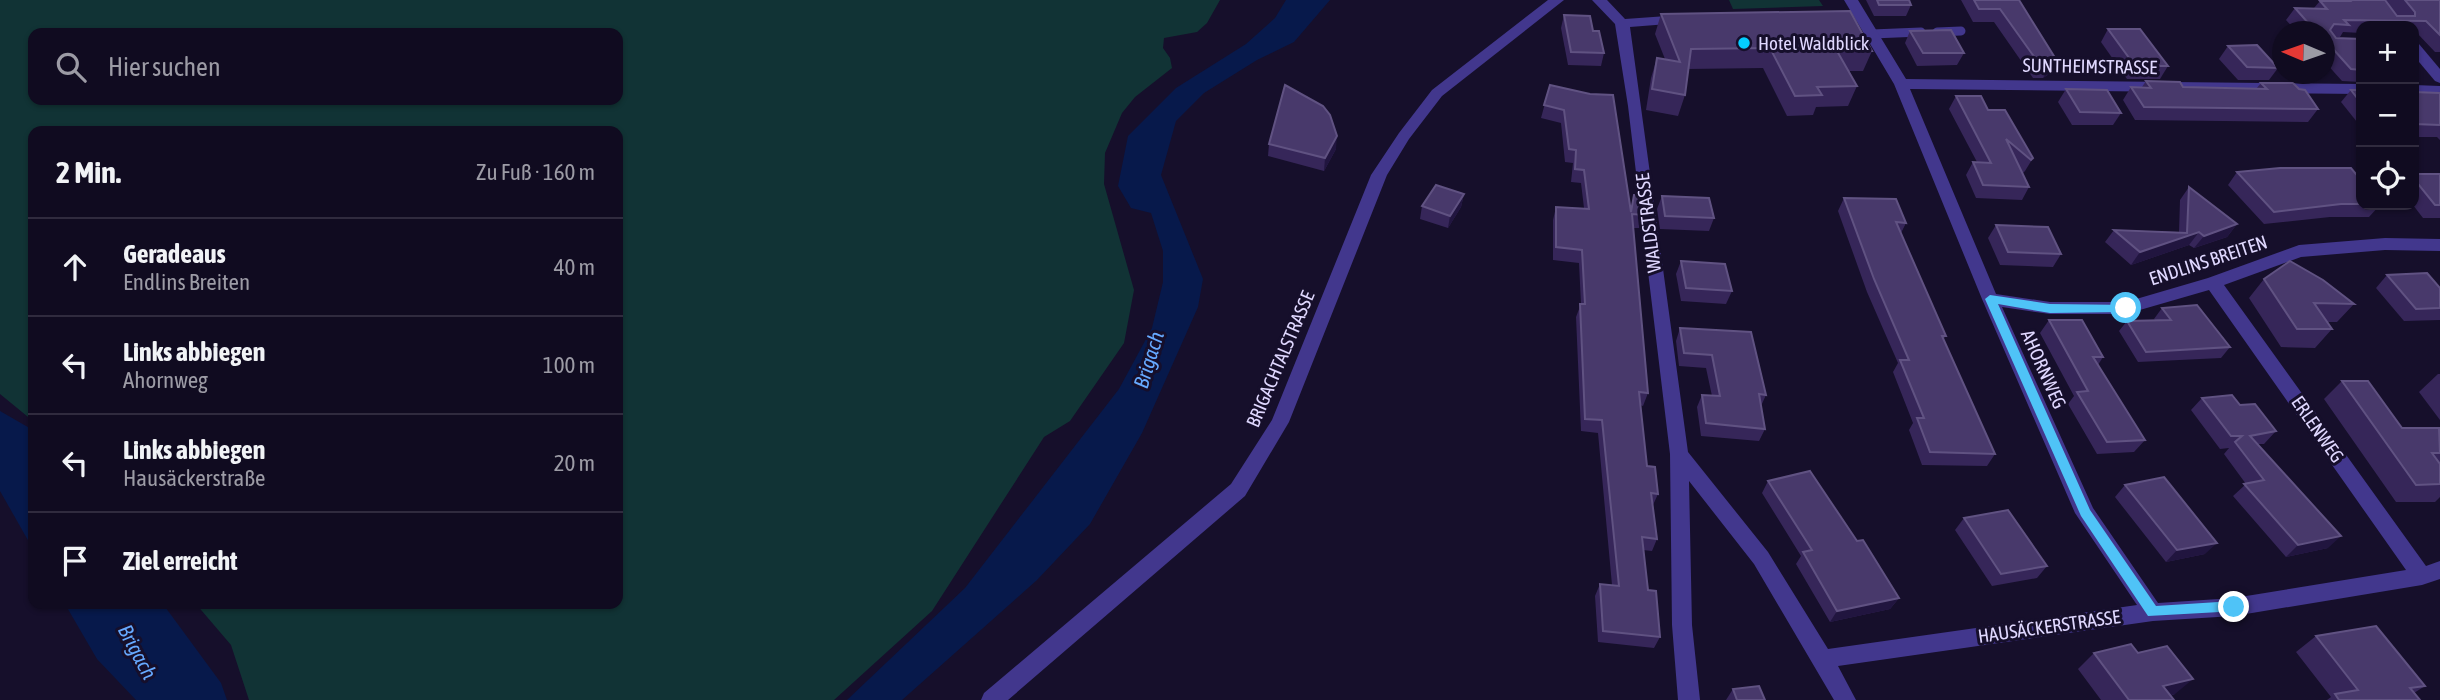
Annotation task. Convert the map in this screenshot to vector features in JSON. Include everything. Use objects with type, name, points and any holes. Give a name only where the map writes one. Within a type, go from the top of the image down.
[{"type":"street","name":"BRIGACHTALSTRASSE","points":[[992,700],[1238,490],[1280,422],[1379,175],[1404,136],[1437,93],[1557,0]]},
{"type":"street","points":[[1599,0],[1622,23],[1692,18]]},
{"type":"street","name":"AHORNWEG","points":[[1851,0],[1861,23],[1901,84],[1990,299],[2085,513],[2153,612]]},
{"type":"street","name":"WALDSTRASSE","points":[[1622,23],[1679,454],[1682,625],[1689,700]]},
{"type":"street","points":[[2419,53],[2440,78]]},
{"type":"street","name":"SUNTHEIMSTRASSE","points":[[1901,84],[2356,89]]},
{"type":"street","points":[[2419,90],[2440,91]]},
{"type":"street","name":"ENDLINS BREITEN","points":[[1990,299],[2050,309],[2126,308],[2213,283],[2299,251],[2385,244],[2440,245]]},
{"type":"street","name":"ERLENWEG","points":[[2213,283],[2431,573]]},
{"type":"street","points":[[1679,454],[1760,558],[1824,659],[1845,700]]},
{"type":"street","name":"HAUSÄCKERSTRASSE","points":[[1824,659],[2153,612],[2234,607],[2431,573]]},
{"type":"lane","points":[[1861,23],[1961,31]]},
{"type":"green space","points":[[0,0],[1220,0],[1207,23],[1197,32],[1164,38],[1163,48],[1170,58],[1172,68],[1135,97],[1122,113],[1105,153],[1104,184],[1134,290],[1124,343],[1070,421],[1044,437],[932,611],[834,700],[249,700],[231,645],[200,609],[623,609],[623,126],[28,126],[28,417],[0,394]]},
{"type":"green space","points":[[1729,0],[1819,0],[1823,6],[1733,9]]},
{"type":"water","name":"Brigach","points":[[1286,0],[1330,0],[1294,42],[1257,60],[1204,93],[1176,121],[1161,175],[1203,279],[1198,307],[1142,433],[1090,524],[1037,580],[902,700],[847,700],[965,588],[1119,389],[1152,328],[1163,282],[1163,251],[1151,213],[1131,208],[1118,186],[1128,136],[1176,88],[1246,44],[1275,18]]},
{"type":"water","points":[[0,411],[28,427],[28,540],[0,491]]},
{"type":"water","name":"Brigach","points":[[68,609],[167,609],[221,683],[227,700],[136,700],[97,659]]},
{"type":"building","points":[[1877,0],[1909,0],[1911,5],[1879,5]]},
{"type":"building","points":[[1974,0],[2019,0],[2057,61],[2050,65],[2040,65],[2000,9],[1979,9]]},
{"type":"building","points":[[2385,0],[2397,16],[2415,16],[2415,12],[2405,0],[2440,0],[2440,35],[2426,21],[2344,20],[2349,25],[2335,24],[2335,21],[2306,21],[2295,8],[2327,9],[2320,1]]},
{"type":"building","points":[[1850,11],[1872,51],[1837,51],[1857,86],[1817,87],[1822,95],[1795,96],[1770,48],[1691,49],[1685,95],[1652,89],[1657,58],[1680,62],[1661,14]]},
{"type":"building","points":[[1564,15],[1590,16],[1593,31],[1599,31],[1604,53],[1571,52]]},
{"type":"building","points":[[2108,29],[2140,29],[2168,66],[2135,66]]},
{"type":"building","points":[[1951,30],[1964,53],[1923,53],[1910,31]]},
{"type":"building","points":[[2335,37],[2356,39],[2356,70],[2351,69],[2335,51]]},
{"type":"building","points":[[2257,45],[2272,61],[2272,68],[2247,67],[2228,46]]},
{"type":"building","points":[[2146,81],[2180,82],[2183,87],[2267,89],[2261,83],[2294,84],[2305,90],[2318,109],[2144,107],[2131,87],[2151,88]]},
{"type":"building","points":[[1285,85],[1323,106],[1330,115],[1337,136],[1325,158],[1269,144]]},
{"type":"building","points":[[1550,85],[1590,94],[1613,95],[1631,212],[1634,195],[1642,195],[1644,215],[1632,214],[1648,393],[1639,392],[1647,466],[1655,467],[1658,494],[1651,493],[1657,539],[1642,537],[1648,590],[1656,591],[1660,637],[1603,631],[1600,584],[1619,586],[1602,420],[1585,419],[1580,304],[1585,304],[1582,250],[1556,247],[1556,207],[1589,209],[1584,170],[1575,169],[1576,150],[1569,149],[1564,110],[1544,105]]},
{"type":"building","points":[[2066,89],[2107,90],[2121,113],[2080,112]]},
{"type":"building","points":[[2419,92],[2440,93],[2440,125],[2419,124]]},
{"type":"building","points":[[1956,96],[1981,96],[1988,110],[2005,110],[2033,158],[2031,160],[2006,139],[2029,187],[1983,185],[1973,162],[1991,163]]},
{"type":"building","points":[[2280,168],[2351,168],[2356,174],[2356,204],[2274,212],[2237,172]]},
{"type":"building","points":[[2419,174],[2440,174],[2440,205],[2435,205],[2419,185]]},
{"type":"building","points":[[1436,185],[1464,194],[1450,216],[1422,206]]},
{"type":"building","points":[[2189,187],[2237,224],[2204,236],[2199,232],[2140,252],[2114,230],[2187,233]]},
{"type":"building","points":[[1662,196],[1709,198],[1714,218],[1665,216]]},
{"type":"building","points":[[1844,198],[1896,199],[1906,223],[1896,222],[1946,336],[1942,336],[1995,454],[1930,452],[1917,418],[1924,418],[1900,360],[1909,360],[1874,279]]},
{"type":"building","points":[[1996,225],[2048,227],[2061,254],[2008,252]]},
{"type":"building","points":[[1681,261],[1725,264],[1732,291],[1686,288]]},
{"type":"building","points":[[2290,261],[2323,280],[2354,304],[2314,303],[2332,329],[2297,329],[2264,279]]},
{"type":"building","points":[[2427,273],[2440,288],[2440,308],[2416,309],[2387,275]]},
{"type":"building","points":[[2197,305],[2230,347],[2146,352],[2127,321],[2171,320],[2162,308]]},
{"type":"building","points":[[2049,320],[2082,320],[2103,357],[2093,357],[2145,440],[2107,442],[2077,392],[2088,391]]},
{"type":"building","points":[[1680,328],[1751,332],[1766,395],[1759,394],[1765,429],[1706,423],[1702,395],[1720,396],[1712,355],[1684,353]]},
{"type":"building","points":[[2342,381],[2368,381],[2402,428],[2439,428],[2440,453],[2432,453],[2440,464],[2440,484],[2416,485]]},
{"type":"building","points":[[2232,395],[2240,405],[2255,404],[2276,431],[2250,436],[2341,536],[2298,545],[2244,484],[2264,480],[2235,442],[2242,436],[2231,436],[2202,398]]},
{"type":"building","points":[[1810,471],[1857,541],[1863,540],[1899,598],[1837,611],[1803,552],[1812,550],[1768,481]]},
{"type":"building","points":[[2164,477],[2217,543],[2177,550],[2125,485]]},
{"type":"building","points":[[2008,510],[2047,566],[2001,574],[1964,518]]},
{"type":"building","points":[[2376,626],[2425,686],[2410,688],[2420,700],[2339,700],[2335,694],[2358,690],[2316,636]]},
{"type":"building","points":[[2131,644],[2138,653],[2167,646],[2193,679],[2163,686],[2174,700],[2129,700],[2094,653]]},
{"type":"building","points":[[1759,686],[1765,700],[1737,700],[1733,689]]},
{"type":"place","name":"Hotel Waldblick","points":[[1744,43]]},
{"type":"route","points":[[2126,308],[2050,309],[1990,299],[2085,513],[2153,612],[2234,607]]}]
